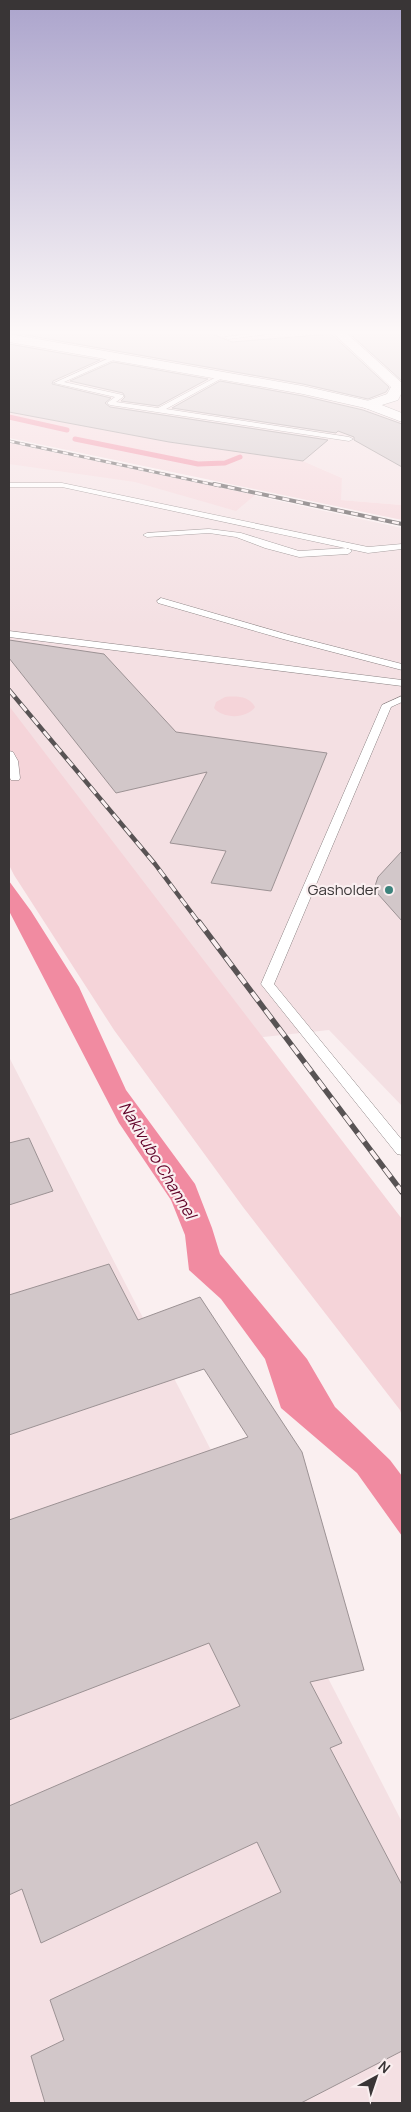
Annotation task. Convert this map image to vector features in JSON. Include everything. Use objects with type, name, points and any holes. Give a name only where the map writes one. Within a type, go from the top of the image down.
[{"type":"lane","points":[[291,431],[349,439]]},
{"type":"lane","points":[[9,485],[62,485],[368,550]]},
{"type":"lane","points":[[147,535],[209,531],[238,535],[268,546],[299,554],[402,548]]},
{"type":"lane","points":[[161,601],[286,637],[402,667]]},
{"type":"lane","points":[[9,634],[402,683]]},
{"type":"lane","points":[[402,698],[387,705],[267,984],[402,1150]]},
{"type":"lane","points":[[9,754],[13,761],[15,778]]},
{"type":"shaded area","points":[[9,431],[108,431],[169,442],[303,461],[342,478],[341,500],[402,505],[402,520],[9,438]]},
{"type":"shaded area","points":[[134,431],[402,431],[402,505],[340,500],[342,478],[303,461],[308,457]]},
{"type":"shaded area","points":[[9,442],[402,528],[402,1106],[329,1030],[158,1048],[9,813]]},
{"type":"shaded area","points":[[9,443],[255,495],[236,511],[135,482],[9,464]]},
{"type":"shaded area","points":[[225,697],[246,699],[255,707],[246,714],[229,716],[223,714],[214,708],[216,702]]},
{"type":"shaded area","points":[[9,706],[402,1219],[402,1416],[400,1410],[243,1207],[114,1030],[14,875],[9,865]]},
{"type":"shaded area","points":[[9,1057],[402,1822],[402,2103],[9,2103]]},
{"type":"water","name":"Nakivubo Channel","points":[[9,881],[31,911],[79,987],[126,1090],[195,1184],[220,1254],[307,1359],[335,1407],[390,1460],[402,1476],[402,1536],[357,1473],[281,1408],[265,1359],[221,1299],[189,1270],[185,1235],[171,1200],[119,1123],[9,911]]},
{"type":"building","points":[[108,431],[266,431],[328,440],[303,461],[169,442]]},
{"type":"building","points":[[320,431],[402,431],[402,467],[354,440],[354,437],[338,431],[336,433]]},
{"type":"building","points":[[9,640],[104,654],[176,732],[327,753],[271,891],[211,883],[226,851],[170,843],[207,772],[116,793],[9,658]]},
{"type":"building","name":"Gasholder","points":[[402,851],[402,921],[378,894],[375,886],[378,877]]},
{"type":"building","points":[[29,1138],[53,1191],[9,1205],[9,1143]]},
{"type":"building","points":[[109,1264],[138,1320],[200,1297],[302,1452],[364,1670],[310,1682],[342,1743],[330,1748],[402,1885],[402,2051],[301,2103],[45,2103],[31,2056],[64,2040],[50,2000],[281,1892],[257,1842],[41,1943],[22,1889],[9,1895],[9,1806],[240,1706],[209,1643],[9,1720],[9,1520],[248,1437],[204,1369],[9,1435],[9,1295]]},
{"type":"waterway","points":[[75,439],[198,464],[225,463],[240,457]]},
{"type":"railway","points":[[9,441],[220,486]]},
{"type":"railway","points":[[214,484],[402,524]]},
{"type":"railway","points":[[9,690],[155,864],[200,924]]},
{"type":"railway","points":[[199,922],[402,1192]]},
{"type":"place","name":"Gasholder","points":[[389,890]]}]
